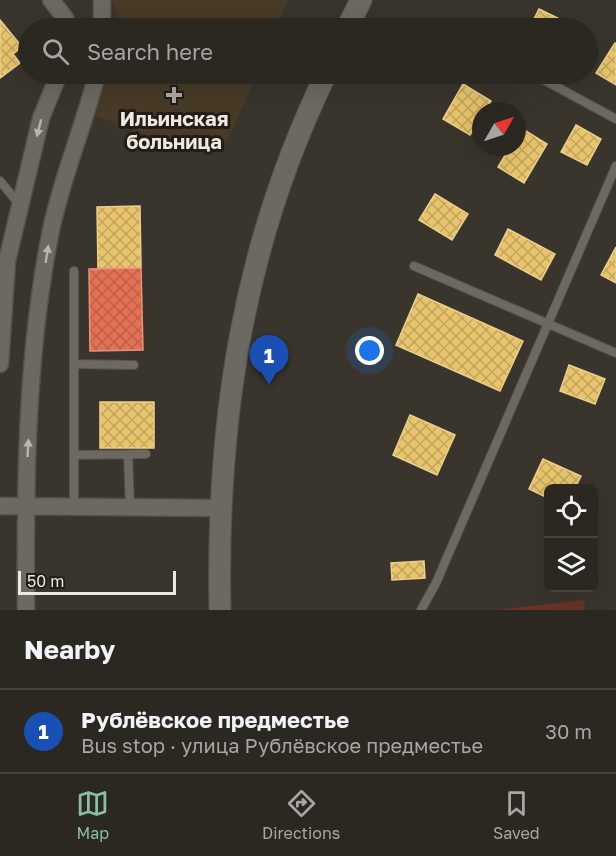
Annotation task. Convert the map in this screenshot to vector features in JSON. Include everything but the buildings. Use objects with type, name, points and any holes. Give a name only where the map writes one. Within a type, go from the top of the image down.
[{"type":"street","points":[[51,0],[65,18]]},
{"type":"street","points":[[102,0],[102,18]]},
{"type":"street","points":[[352,18],[361,0]]},
{"type":"street","points":[[0,364],[7,261],[41,118],[55,84]]},
{"type":"street","points":[[26,610],[25,506],[32,354],[51,229],[94,84]]},
{"type":"street","points":[[220,610],[219,508],[227,414],[247,297],[274,198],[322,84]]},
{"type":"street","points":[[0,506],[219,508]]},
{"type":"lane","points":[[551,84],[616,119]]},
{"type":"lane","points":[[421,610],[436,583],[616,166]]},
{"type":"lane","points":[[0,182],[20,204]]},
{"type":"lane","points":[[414,266],[616,353]]},
{"type":"lane","points":[[74,271],[74,507]]},
{"type":"lane","points":[[74,364],[134,365]]},
{"type":"lane","points":[[74,454],[146,454]]},
{"type":"lane","points":[[128,454],[130,508]]},
{"type":"shaded area","points":[[111,0],[288,0],[280,18],[116,18],[117,14]]},
{"type":"shaded area","name":"Ильинская больница","points":[[102,84],[253,84],[227,142],[186,141],[178,147],[96,116]]},
{"type":"shaded area","points":[[584,600],[585,610],[496,610]]},
{"type":"place","name":"Ильинская больница","points":[[174,95]]},
{"type":"place","name":"Рублёвское предместье","points":[[269,385]]}]
